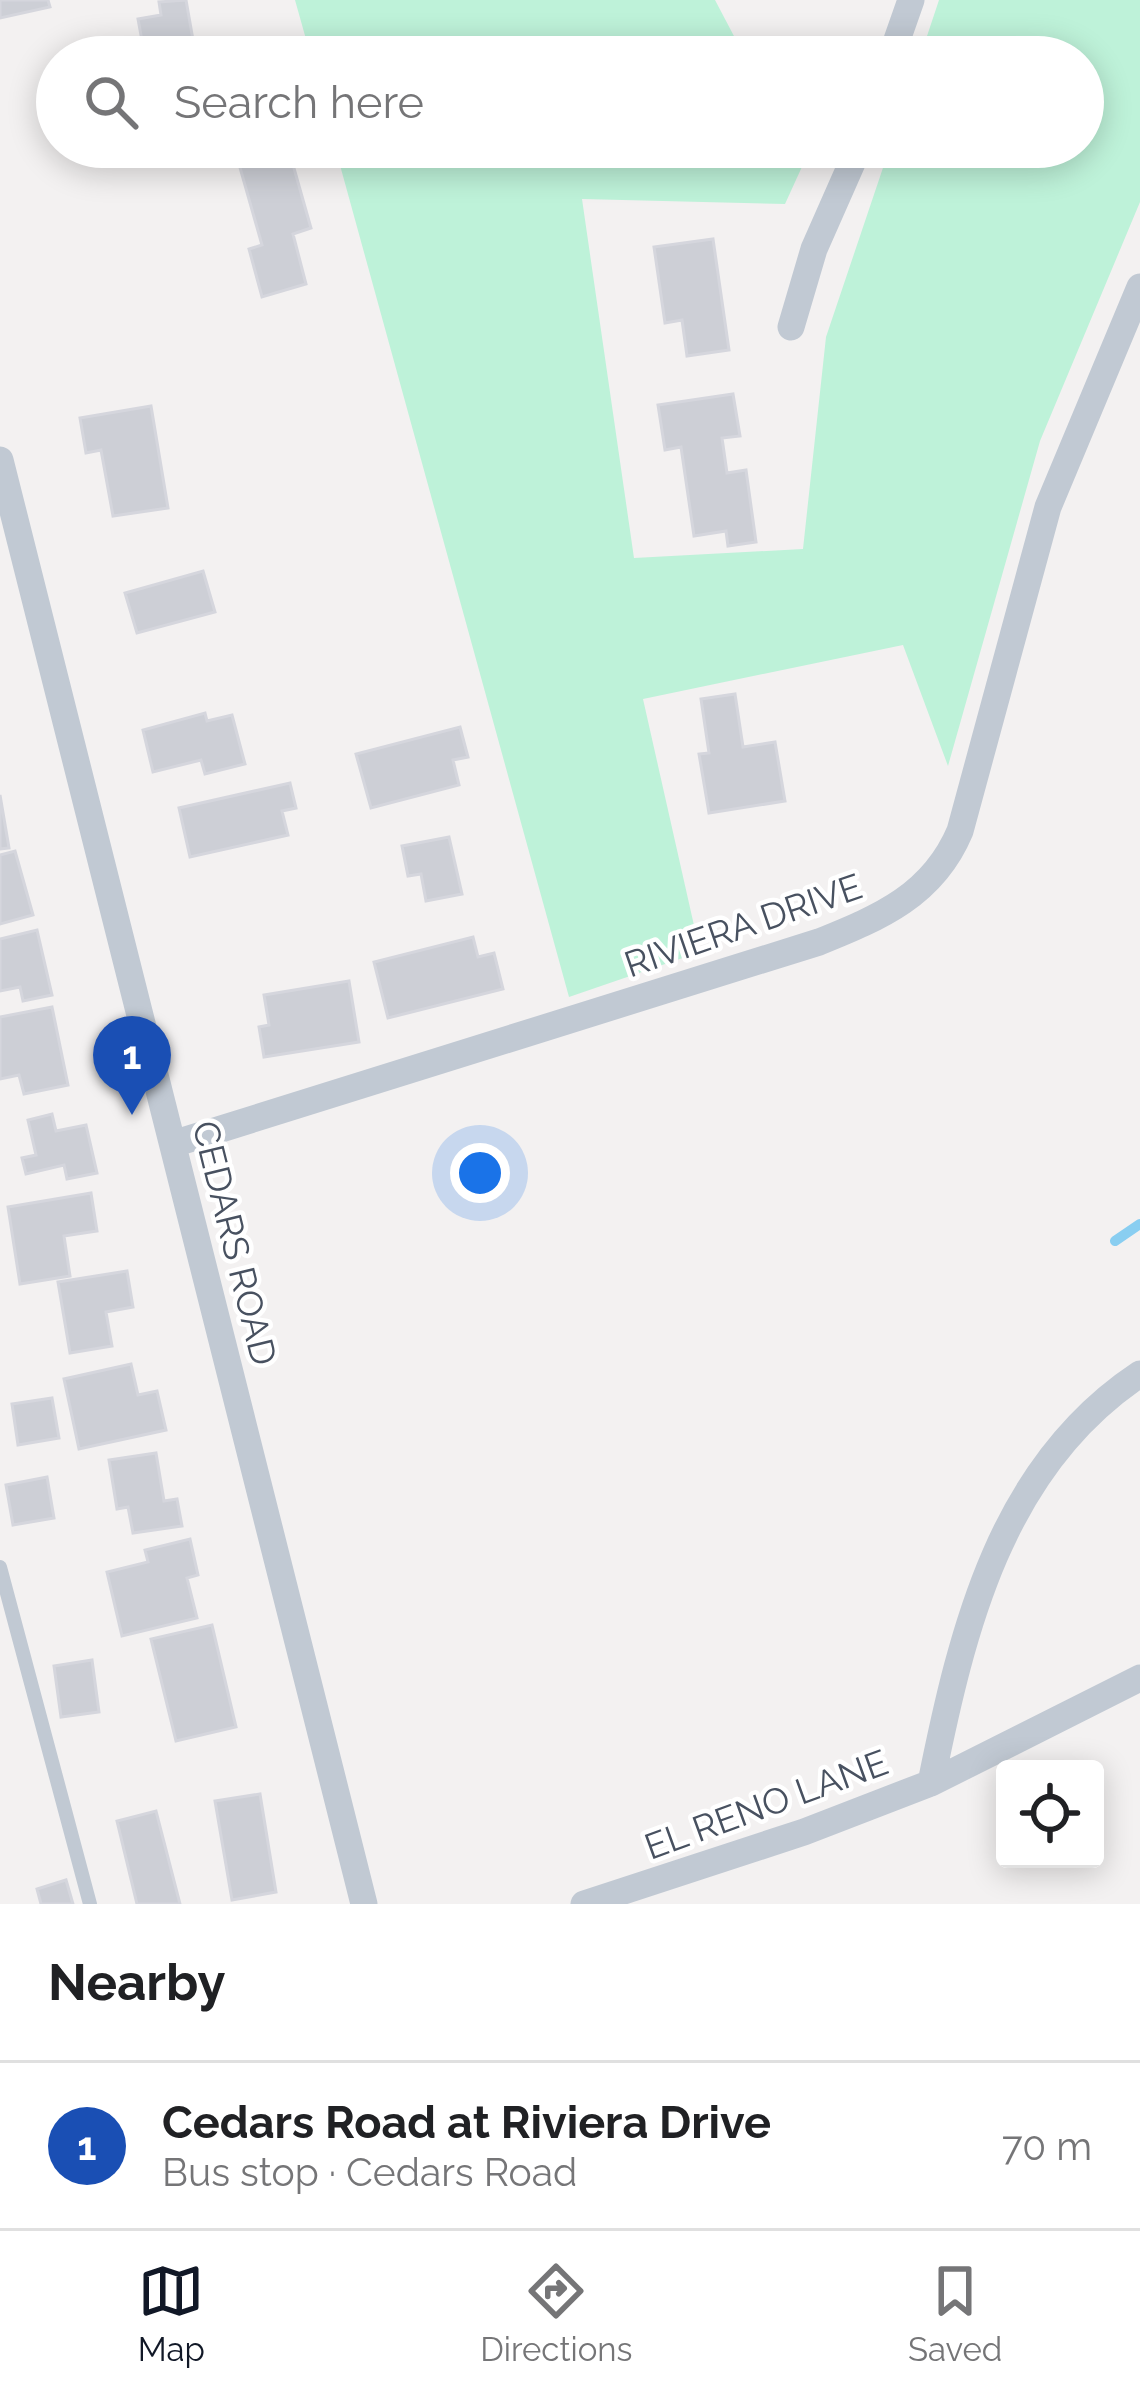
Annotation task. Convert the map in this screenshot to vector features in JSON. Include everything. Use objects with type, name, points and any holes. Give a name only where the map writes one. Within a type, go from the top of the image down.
[{"type":"street","points":[[898,36],[911,0]]},
{"type":"street","points":[[791,327],[814,249],[850,168]]},
{"type":"street","name":"RIVIERA DRIVE","points":[[173,1144],[819,942],[892,910],[918,892],[939,872],[960,831],[1048,507],[1140,287]]},
{"type":"street","name":"CEDARS ROAD","points":[[0,460],[364,1904]]},
{"type":"street","name":"EL RENO LANE","points":[[584,1904],[782,1840],[931,1783],[955,1664],[989,1565],[1058,1444],[1140,1374]]},
{"type":"street","points":[[931,1783],[1140,1678]]},
{"type":"lane","points":[[0,1567],[90,1904]]},
{"type":"green space","points":[[295,0],[715,0],[734,36],[305,36]]},
{"type":"green space","points":[[939,0],[1140,0],[1140,202],[1040,441],[948,766],[903,645],[643,699],[700,952],[569,997],[341,168],[801,168],[785,204],[582,199],[634,558],[803,549],[826,337],[883,168],[1104,168],[1104,36],[927,36]]},
{"type":"building","points":[[0,0],[48,0],[50,7],[0,18]]},
{"type":"building","points":[[186,0],[192,36],[141,36],[138,19],[161,15],[159,2]]},
{"type":"building","points":[[240,168],[294,168],[311,228],[293,234],[306,284],[262,297],[249,249],[262,245]]},
{"type":"building","points":[[713,239],[729,350],[687,356],[682,320],[665,323],[654,247]]},
{"type":"building","points":[[733,394],[740,436],[722,438],[727,473],[746,470],[756,542],[728,546],[726,531],[694,536],[681,447],[665,450],[658,405]]},
{"type":"building","points":[[151,406],[168,508],[113,516],[101,450],[86,453],[80,418]]},
{"type":"building","points":[[203,571],[215,612],[137,633],[125,593]]},
{"type":"building","points":[[735,694],[743,747],[775,742],[785,801],[709,813],[699,754],[709,753],[701,699]]},
{"type":"building","points":[[205,713],[207,721],[232,715],[245,764],[205,774],[201,760],[153,772],[143,730]]},
{"type":"building","points":[[460,727],[468,757],[453,760],[459,785],[371,808],[356,754]]},
{"type":"building","points":[[290,783],[296,808],[282,811],[288,835],[190,857],[179,808]]},
{"type":"building","points":[[0,795],[9,848],[0,849]]},
{"type":"building","points":[[449,837],[462,894],[426,901],[421,874],[408,876],[402,846]]},
{"type":"building","points":[[15,851],[33,915],[0,924],[0,855]]},
{"type":"building","points":[[37,930],[52,995],[23,1001],[20,987],[0,991],[0,939]]},
{"type":"building","points":[[473,937],[478,957],[494,953],[503,989],[388,1018],[374,962]]},
{"type":"building","points":[[349,981],[359,1042],[264,1057],[259,1027],[269,1025],[264,995]]},
{"type":"building","points":[[52,1007],[68,1085],[24,1094],[19,1075],[0,1079],[0,1017]]},
{"type":"building","points":[[52,1114],[56,1131],[86,1125],[97,1173],[67,1179],[64,1165],[26,1174],[22,1158],[36,1155],[28,1120]]},
{"type":"building","points":[[91,1193],[97,1231],[64,1236],[70,1276],[20,1284],[8,1207]]},
{"type":"building","points":[[127,1271],[133,1307],[106,1312],[112,1346],[70,1353],[58,1282]]},
{"type":"building","points":[[131,1364],[138,1395],[157,1391],[166,1430],[79,1449],[64,1379]]},
{"type":"building","points":[[52,1398],[59,1438],[18,1445],[12,1404]]},
{"type":"building","points":[[156,1453],[164,1501],[177,1499],[182,1526],[133,1533],[128,1507],[117,1509],[109,1460]]},
{"type":"building","points":[[47,1477],[54,1518],[13,1525],[6,1485]]},
{"type":"building","points":[[190,1539],[198,1575],[187,1578],[197,1618],[122,1636],[107,1572],[148,1562],[145,1550]]},
{"type":"building","points":[[212,1625],[236,1727],[176,1741],[151,1639]]},
{"type":"building","points":[[92,1660],[99,1712],[61,1717],[54,1666]]},
{"type":"building","points":[[260,1794],[276,1892],[232,1900],[215,1801]]},
{"type":"building","points":[[156,1811],[180,1904],[137,1904],[117,1821]]},
{"type":"building","points":[[66,1880],[73,1904],[41,1904],[37,1889]]},
{"type":"waterway","points":[[1115,1241],[1140,1224]]},
{"type":"place","name":"Cedars Road at Riviera Drive","points":[[132,1115]]}]
